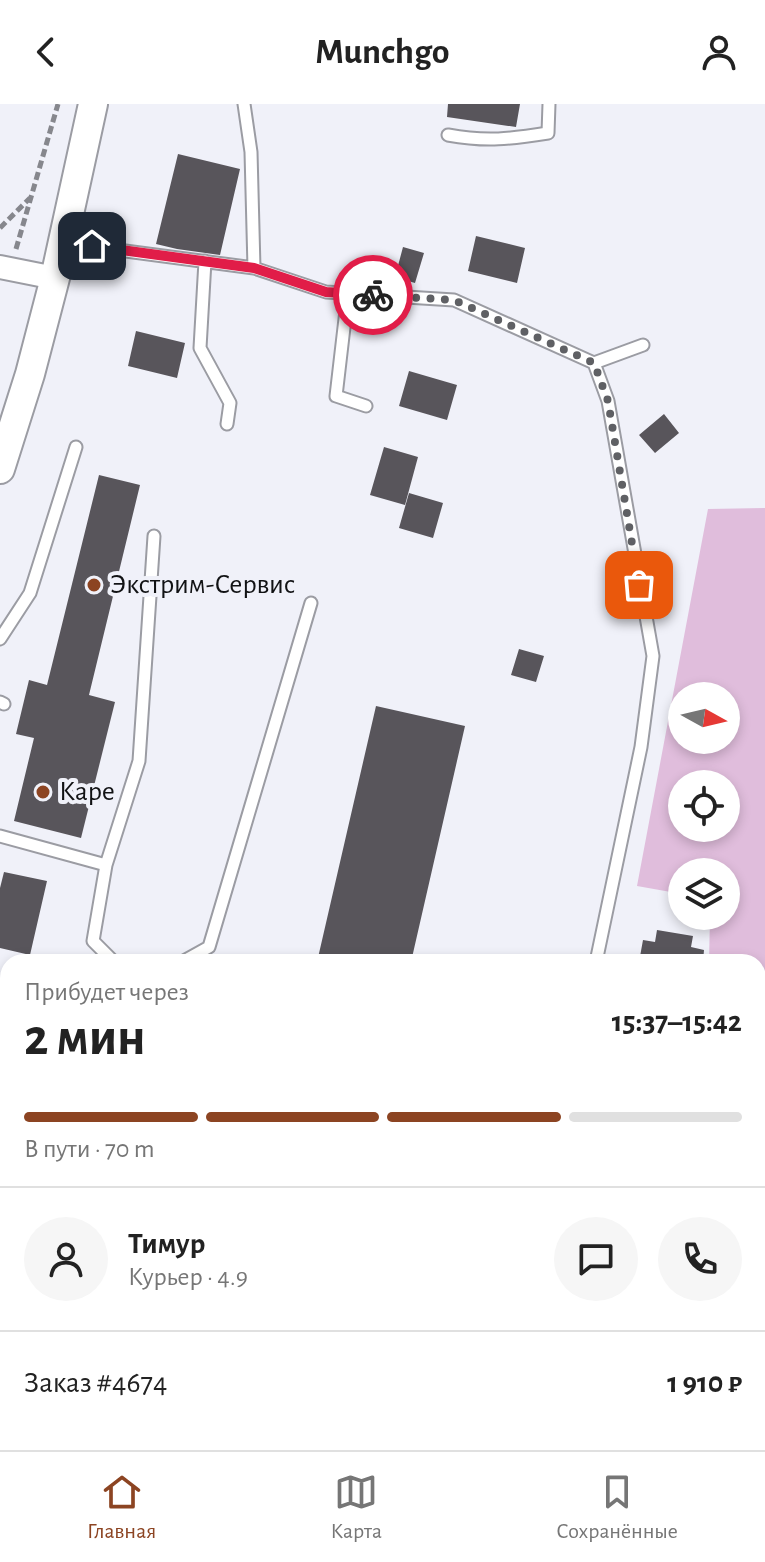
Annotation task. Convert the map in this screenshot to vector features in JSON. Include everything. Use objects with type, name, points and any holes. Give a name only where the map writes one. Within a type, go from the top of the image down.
[{"type":"street","points":[[0,469],[30,374],[64,243],[93,104]]},
{"type":"street","points":[[5,268],[55,278]]},
{"type":"lane","points":[[244,104],[251,152],[254,268]]},
{"type":"lane","points":[[448,135],[473,140],[510,140],[548,133],[549,104]]},
{"type":"lane","points":[[64,243],[254,268],[326,292],[454,300],[594,363],[643,345]]},
{"type":"lane","points":[[205,261],[200,348],[230,403],[227,424]]},
{"type":"lane","points":[[348,293],[336,396],[366,406]]},
{"type":"lane","points":[[594,363],[608,401],[653,656],[641,747],[598,954]]},
{"type":"lane","points":[[0,639],[30,593],[76,447]]},
{"type":"lane","points":[[106,954],[93,941],[106,865],[139,761],[154,536]]},
{"type":"lane","points":[[196,954],[209,947],[311,603]]},
{"type":"lane","points":[[0,836],[106,865]]},
{"type":"path","points":[[5,268],[31,197],[58,104]]},
{"type":"path","points":[[0,228],[31,197]]},
{"type":"shaded area","points":[[765,508],[765,954],[709,954],[710,930],[740,930],[740,858],[668,858],[668,892],[637,886],[668,721],[668,754],[740,754],[740,682],[675,682],[708,509]]},
{"type":"building","points":[[448,104],[520,104],[516,127],[447,117]]},
{"type":"building","points":[[178,154],[240,169],[220,255],[156,244]]},
{"type":"building","points":[[476,236],[525,248],[517,283],[468,271]]},
{"type":"building","points":[[403,247],[424,253],[415,283],[395,277]]},
{"type":"building","points":[[136,331],[185,343],[177,378],[128,366]]},
{"type":"building","points":[[409,371],[457,385],[447,420],[399,406]]},
{"type":"building","points":[[664,414],[679,433],[655,453],[639,435]]},
{"type":"building","points":[[384,447],[418,457],[405,505],[370,495]]},
{"type":"building","points":[[99,475],[140,485],[89,695],[115,702],[81,838],[14,821],[34,738],[16,734],[29,680],[47,685]]},
{"type":"building","points":[[409,493],[443,503],[433,538],[399,528]]},
{"type":"building","points":[[519,649],[544,656],[536,682],[511,675]]},
{"type":"building","points":[[376,706],[465,726],[413,954],[319,954]]},
{"type":"building","points":[[4,872],[47,881],[30,954],[0,948],[0,888]]},
{"type":"building","points":[[657,930],[693,936],[691,947],[704,950],[704,954],[640,954],[643,940],[655,942]]},
{"type":"way so far","points":[[373,295],[454,300],[594,363],[608,401],[639,585]]},
{"type":"place","name":"Экстрим-Сервис","points":[[94,585]]},
{"type":"place","name":"Каре","points":[[43,792]]},
{"type":"route","points":[[92,246],[254,268],[326,292],[373,295]]}]
